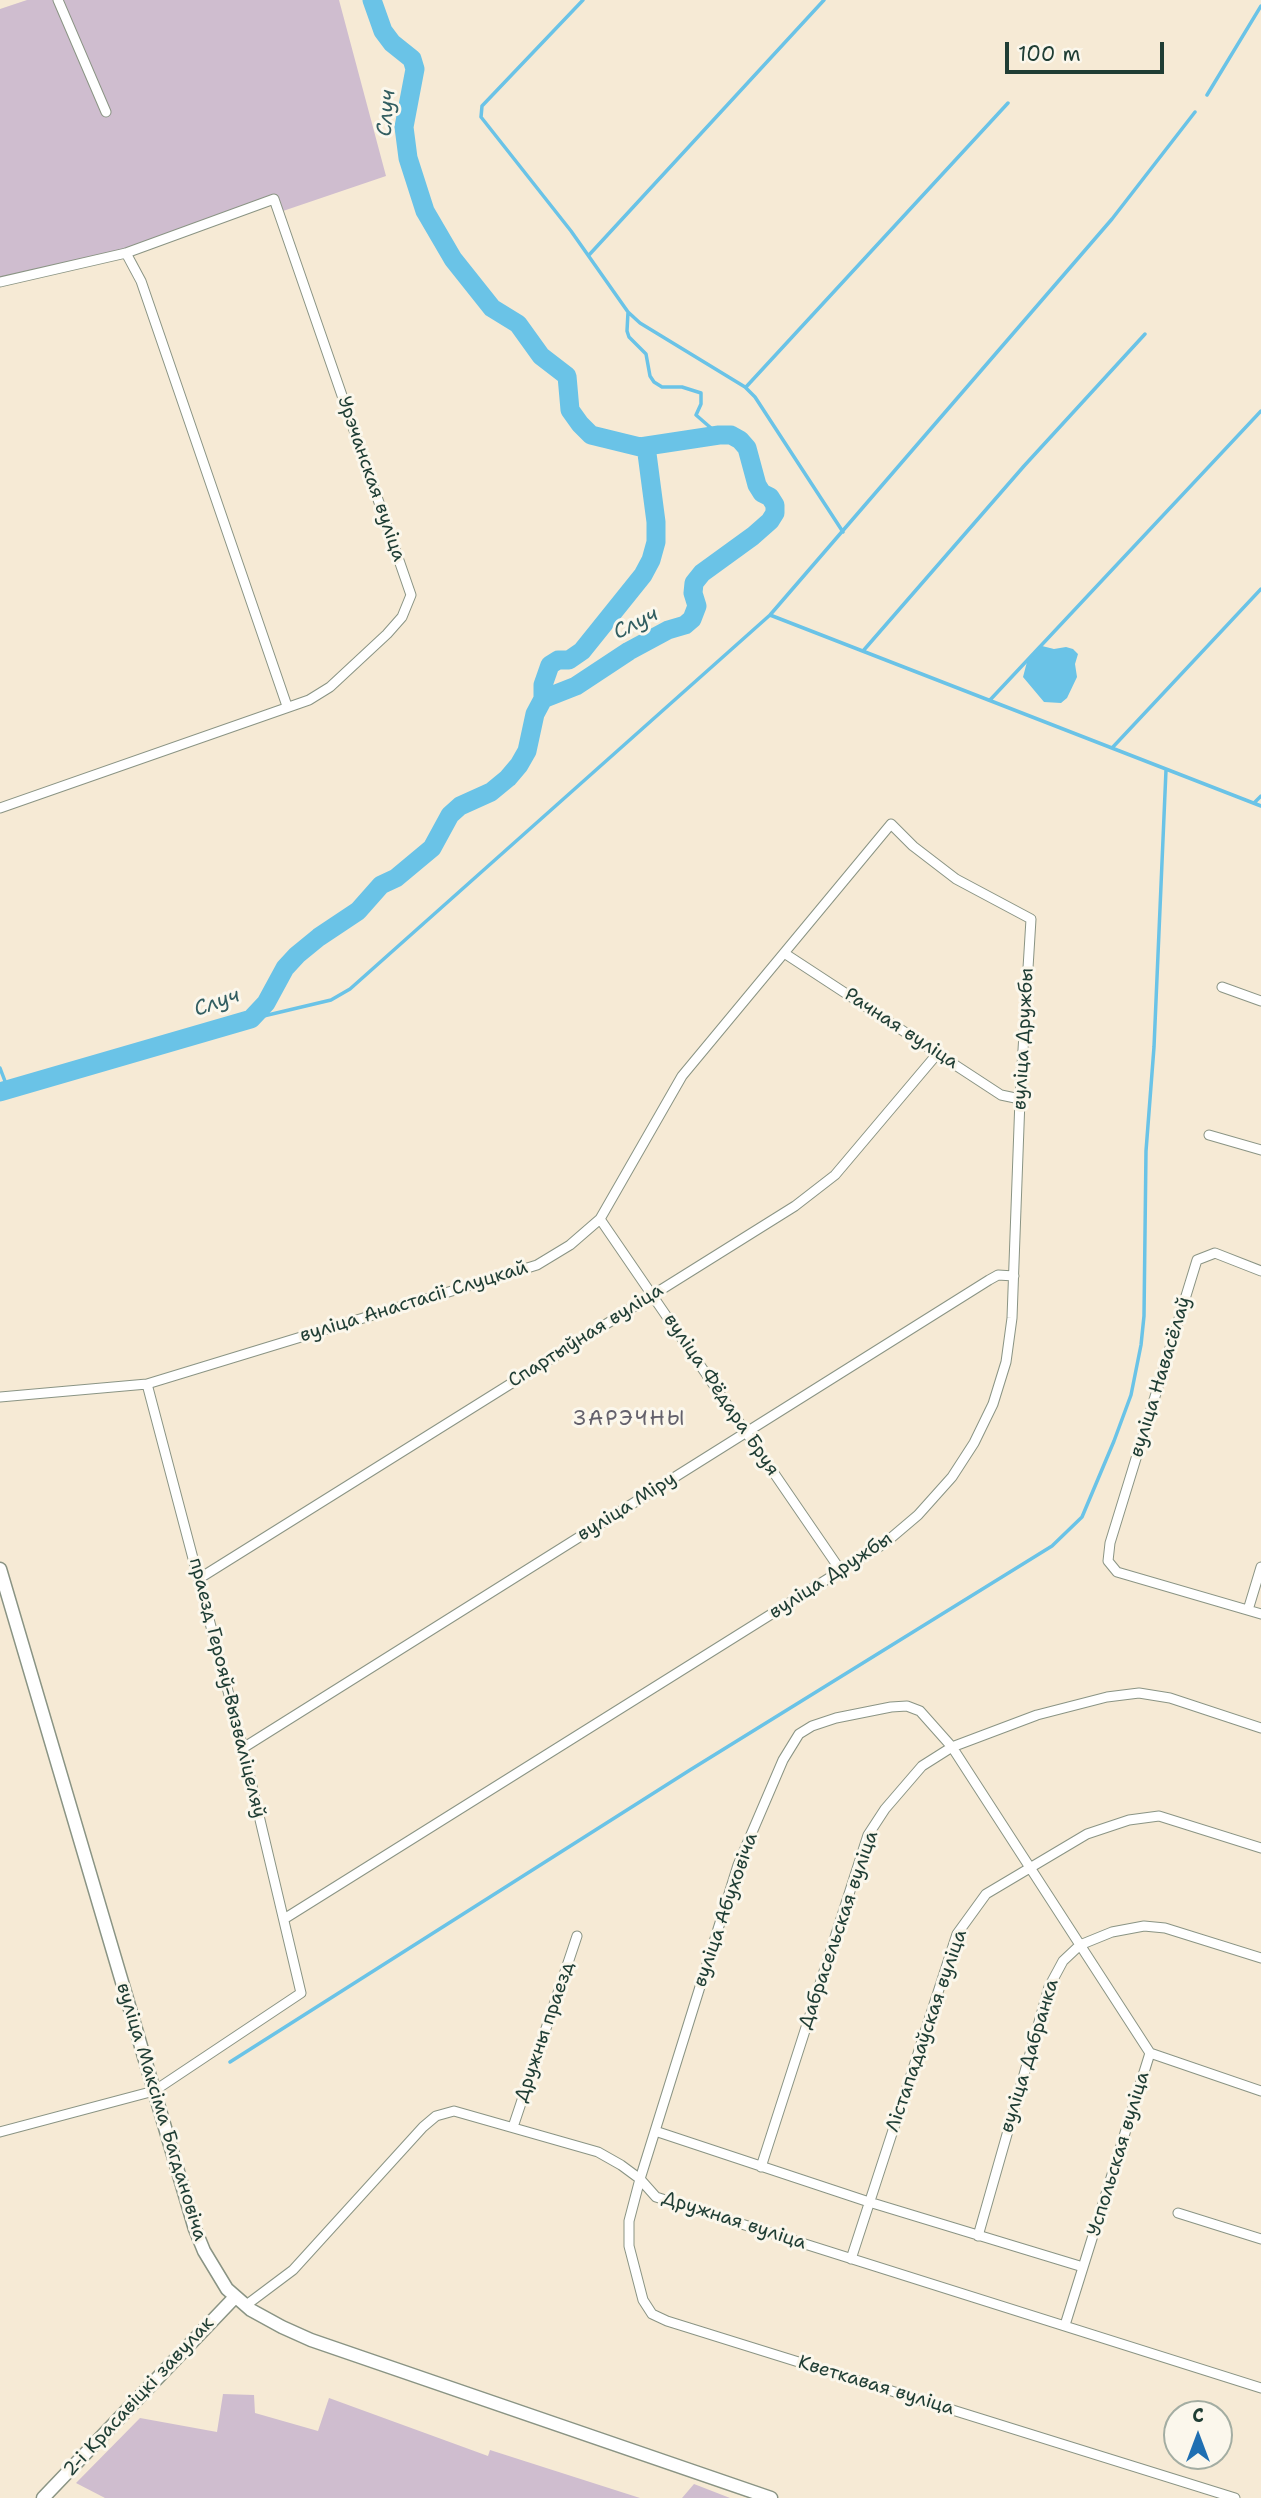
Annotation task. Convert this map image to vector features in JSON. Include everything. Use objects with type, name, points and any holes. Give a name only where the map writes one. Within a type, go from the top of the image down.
[{"type":"main road","name":"вуліца Максіма Багдановіча","points":[[0,1569],[204,2252],[214,2270],[240,2302],[282,2327],[311,2340],[771,2498]]},
{"type":"main road","name":"2-і Красавіцкі завулак","points":[[43,2498],[240,2302]]},
{"type":"street","points":[[58,0],[106,112]]},
{"type":"street","name":"Урэчанская вуліца","points":[[0,808],[309,700],[330,687],[387,634],[402,617],[411,595],[274,199],[126,253]]},
{"type":"street","points":[[0,282],[126,253],[141,281],[286,706]]},
{"type":"street","name":"вуліца Анастасіі Слуцкай","points":[[0,1397],[147,1384],[537,1265],[570,1245],[600,1219],[682,1076],[891,824],[913,846],[956,879],[1031,919]]},
{"type":"street","name":"вуліца Дружбы","points":[[284,1919],[885,1543],[918,1515],[951,1477],[974,1443],[993,1404],[1006,1362],[1012,1318],[1020,1099],[1031,919]]},
{"type":"street","name":"Рачная вуліца","points":[[784,953],[1001,1095],[1020,1099]]},
{"type":"street","points":[[1222,987],[1261,1001]]},
{"type":"street","name":"Спартыўная вуліца","points":[[200,1578],[795,1206],[835,1175],[938,1053]]},
{"type":"street","points":[[1209,1135],[1261,1150]]},
{"type":"street","name":"вуліца Фёдара Бруя","points":[[600,1219],[841,1572]]},
{"type":"street","name":"вуліца Навасёлаў","points":[[1248,1610],[1117,1572],[1108,1561],[1110,1543],[1197,1260],[1215,1253],[1261,1271]]},
{"type":"street","name":"вуліца Міру","points":[[243,1748],[998,1275],[1014,1276]]},
{"type":"street","name":"праезд Герояў-Вызваліцеляў","points":[[147,1384],[243,1748],[301,1993],[154,2091]]},
{"type":"street","points":[[1261,1567],[1248,1610],[1261,1614]]},
{"type":"street","name":"Дабрасельская вуліца","points":[[761,2168],[867,1835],[885,1809],[922,1766],[952,1748],[1037,1715],[1107,1697],[1139,1693],[1170,1698],[1261,1728]]},
{"type":"street","name":"вуліца Абуховіча","points":[[640,2179],[738,1865],[783,1759],[799,1734],[812,1726],[836,1718],[907,1706],[920,1712],[952,1748]]},
{"type":"street","points":[[952,1748],[1150,2053]]},
{"type":"street","name":"Лістападаўская вуліца","points":[[851,2259],[957,1934],[986,1894],[1087,1835],[1129,1820],[1159,1815],[1261,1848]]},
{"type":"street","name":"вуліца Дабранка","points":[[978,2236],[1049,1987],[1063,1961],[1080,1945],[1128,1928],[1166,1928],[1261,1958]]},
{"type":"street","name":"Дружны праезд","points":[[513,2127],[577,1936]]},
{"type":"street","name":"Успольская вуліца","points":[[1065,2325],[1150,2053],[1261,2091]]},
{"type":"street","points":[[0,2132],[154,2091]]},
{"type":"street","name":"Дружная вуліца","points":[[240,2302],[293,2270],[423,2127],[436,2116],[454,2111],[598,2152],[640,2179],[656,2197],[1261,2388]]},
{"type":"street","points":[[655,2131],[761,2168],[1083,2267]]},
{"type":"street","name":"Кветкавая вуліца","points":[[640,2179],[629,2221],[629,2246],[643,2300],[652,2314],[667,2321],[1235,2498]]},
{"type":"street","points":[[1178,2213],[1261,2239]]},
{"type":"shaded area","points":[[27,0],[339,0],[386,176],[283,211],[278,195],[115,253],[0,278],[0,9]]},
{"type":"shaded area","points":[[223,2394],[254,2395],[255,2413],[318,2431],[329,2398],[488,2456],[490,2450],[640,2498],[105,2498],[76,2483],[140,2418],[217,2432]]},
{"type":"shaded area","points":[[694,2484],[730,2498],[682,2498]]},
{"type":"water","points":[[1042,646],[1054,649],[1066,647],[1078,654],[1075,664],[1077,677],[1067,698],[1061,703],[1044,702],[1023,677],[1028,658]]},
{"type":"waterway","name":"Случ","points":[[0,1092],[251,1019],[266,1003],[285,968],[297,955],[358,911],[381,885],[396,878],[432,848],[450,815],[460,806],[491,792],[508,778],[527,751],[535,714],[543,699],[576,686],[629,651],[668,630],[685,625],[692,619],[697,606],[693,593],[694,583],[702,573],[753,536],[775,513],[775,505],[770,497],[762,493],[757,485],[747,448],[731,435],[640,447],[591,435],[580,424],[570,410],[567,376],[541,356],[518,324],[492,308],[453,259],[425,211],[408,158],[404,127],[415,69],[412,59],[392,43],[383,31],[372,0]]},
{"type":"waterway","points":[[583,0],[482,106],[481,117],[571,231],[628,312],[640,323],[745,387],[755,397],[843,532]]},
{"type":"waterway","points":[[589,255],[824,0]]},
{"type":"waterway","points":[[1207,95],[1261,6]]},
{"type":"waterway","points":[[746,387],[1008,103]]},
{"type":"waterway","points":[[251,1019],[331,1000],[350,989],[770,615],[1112,219],[1195,112]]},
{"type":"waterway","points":[[628,312],[629,337],[646,354],[650,376],[654,382],[662,387],[682,387],[701,393],[701,404],[696,415],[719,435]]},
{"type":"waterway","points":[[863,651],[1024,466],[1145,334]]},
{"type":"waterway","points":[[990,700],[1261,411]]},
{"type":"waterway","points":[[543,699],[543,685],[550,665],[558,660],[569,660],[582,651],[643,575],[651,560],[656,542],[656,522],[646,446]]},
{"type":"waterway","points":[[1112,748],[1261,589]]},
{"type":"waterway","points":[[770,615],[1261,806]]},
{"type":"waterway","points":[[230,2062],[690,1770],[1052,1546],[1082,1517],[1131,1395],[1141,1345],[1144,1316],[1146,1151],[1154,1047],[1166,770]]},
{"type":"waterway","points":[[1254,803],[1261,796]]},
{"type":"waterway","points":[[0,1068],[8,1089]]},
{"type":"district","name":"ЗАРЭЧНЫ","points":[[630,1420]]}]
